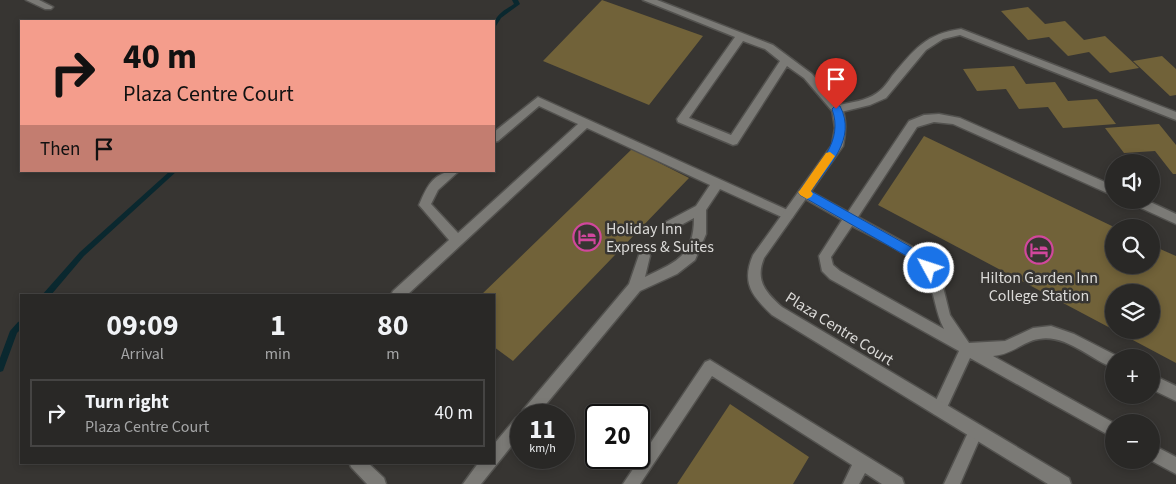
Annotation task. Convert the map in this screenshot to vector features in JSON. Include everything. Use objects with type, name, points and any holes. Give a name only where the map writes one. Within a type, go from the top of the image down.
[{"type":"street","points":[[31,0],[48,7]]},
{"type":"street","points":[[648,0],[769,48],[808,76],[836,109],[871,101],[882,95],[924,45],[936,37],[961,32],[1176,116]]},
{"type":"street","points":[[742,36],[682,118],[733,141],[786,60]]},
{"type":"street","points":[[495,137],[538,101],[788,215]]},
{"type":"street","name":"Plaza Centre Court","points":[[836,109],[841,122],[837,146],[759,255],[752,269],[754,284],[762,298],[777,311],[1063,484]]},
{"type":"street","points":[[1105,187],[956,121],[943,117],[929,117],[913,124],[825,256],[827,267],[835,276],[1105,426]]},
{"type":"street","points":[[399,294],[586,123]]},
{"type":"street","points":[[452,172],[433,187],[425,205],[458,241]]},
{"type":"street","points":[[668,227],[700,210],[718,183]]},
{"type":"street","points":[[804,192],[914,254],[929,268],[935,279],[944,316],[955,336],[967,349],[993,349],[1009,346],[1026,337],[1042,332],[1063,336],[1105,357]]},
{"type":"street","points":[[1154,209],[1176,219]]},
{"type":"street","points":[[635,287],[672,270],[690,256],[700,234],[700,210]]},
{"type":"street","points":[[537,404],[635,287],[644,256]]},
{"type":"street","points":[[939,409],[967,349]]},
{"type":"street","points":[[631,484],[710,367],[896,484]]},
{"type":"street","points":[[1160,386],[1176,394]]},
{"type":"street","points":[[952,484],[976,431]]},
{"type":"street","points":[[495,455],[510,436]]},
{"type":"street","points":[[1160,457],[1176,466]]},
{"type":"street","points":[[851,484],[862,462]]},
{"type":"street","points":[[358,464],[378,484]]},
{"type":"street","points":[[471,484],[487,464]]},
{"type":"building","points":[[602,0],[703,36],[649,105],[543,61]]},
{"type":"building","points":[[1028,7],[1045,24],[1065,21],[1084,40],[1105,36],[1139,68],[1110,73],[1089,52],[1068,56],[1049,37],[1028,40],[1001,11]]},
{"type":"building","points":[[1162,56],[1176,69],[1176,95],[1170,96],[1133,61]]},
{"type":"building","points":[[1014,66],[1026,84],[1055,82],[1068,101],[1097,99],[1116,124],[1063,128],[1048,107],[1019,109],[1006,89],[977,91],[963,69]]},
{"type":"building","points":[[1159,124],[1176,145],[1176,174],[1173,174],[1160,157],[1160,154],[1155,151],[1124,153],[1105,128]]},
{"type":"building","name":"Hilton Garden Inn College Station","points":[[924,136],[1105,223],[1105,274],[1160,274],[1160,249],[1176,256],[1176,363],[1160,355],[1160,349],[1150,349],[1131,339],[1160,339],[1160,284],[1105,284],[1105,325],[878,205]]},
{"type":"building","name":"Holiday Inn Express & Suites","points":[[632,149],[689,178],[513,361],[495,348],[495,294],[482,294]]},
{"type":"building","points":[[730,404],[809,457],[793,484],[677,484]]},
{"type":"waterway","points":[[495,23],[499,17],[517,4],[515,0]]},
{"type":"waterway","points":[[47,294],[82,254],[173,172]]},
{"type":"waterway","points":[[0,368],[14,331],[20,325]]},
{"type":"slow traffic","points":[[807,194],[804,192],[830,156]]},
{"type":"place","name":"Holiday Inn Express & Suites","points":[[587,237]]},
{"type":"place","name":"Hilton Garden Inn College Station","points":[[1039,250]]},
{"type":"route","points":[[836,109],[841,122],[837,146],[804,192],[914,254],[929,268]]}]
